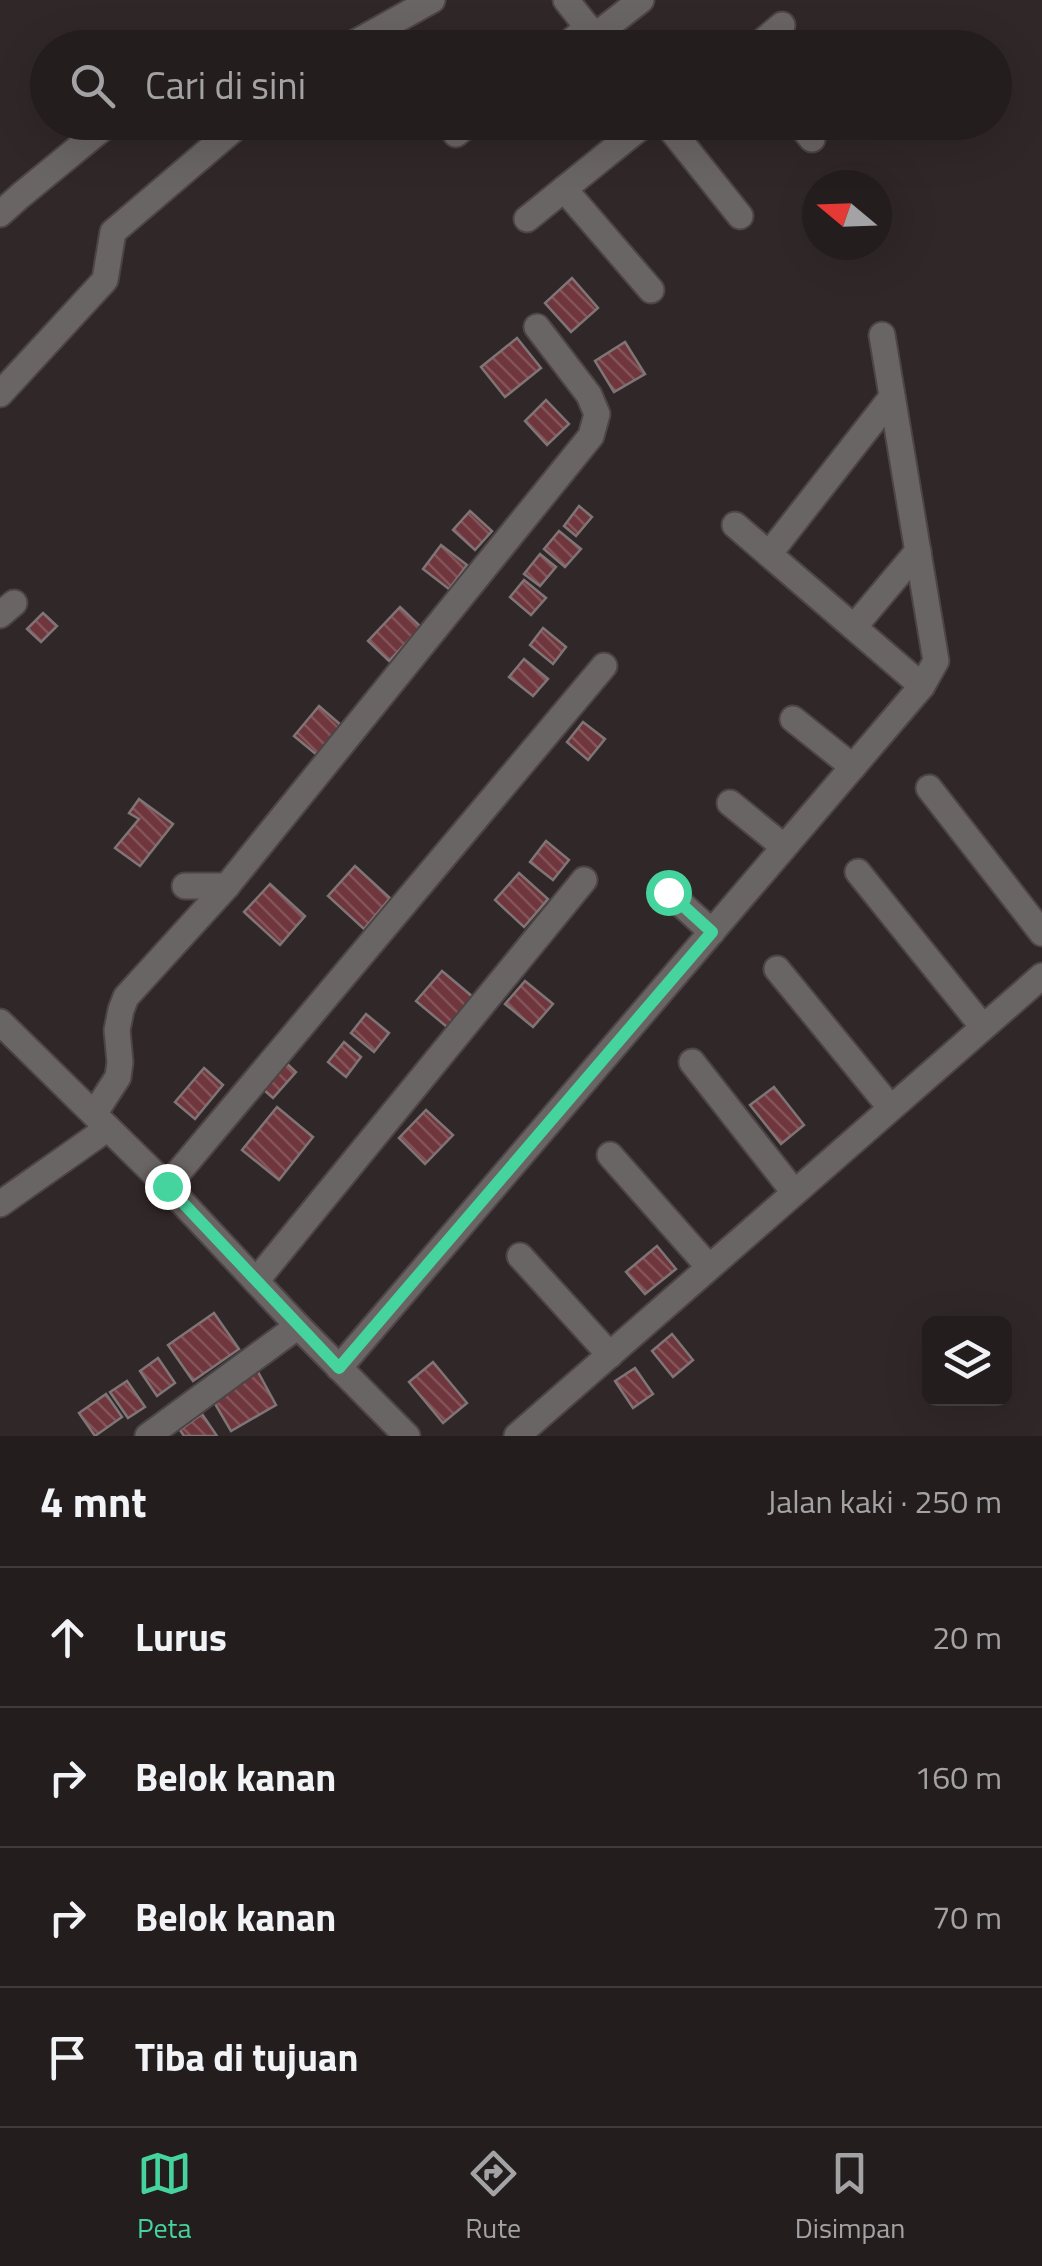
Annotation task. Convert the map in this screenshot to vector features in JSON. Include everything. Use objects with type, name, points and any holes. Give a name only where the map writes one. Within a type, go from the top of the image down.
[{"type":"street","points":[[378,30],[432,0]]},
{"type":"street","points":[[566,0],[590,30]]},
{"type":"street","points":[[605,30],[641,0]]},
{"type":"street","points":[[776,30],[782,25]]},
{"type":"street","points":[[0,214],[88,140]]},
{"type":"street","points":[[0,394],[105,280],[113,232],[221,140]]},
{"type":"street","points":[[527,219],[636,140]]},
{"type":"street","points":[[675,140],[740,216]]},
{"type":"street","points":[[564,189],[651,290]]},
{"type":"street","points":[[0,1204],[101,1121],[118,1076],[117,1030],[126,997],[227,886],[592,436],[597,414],[590,395],[537,328]]},
{"type":"street","points":[[339,1368],[922,686],[936,661],[882,334]]},
{"type":"street","points":[[769,554],[892,398]]},
{"type":"street","points":[[735,525],[922,686]]},
{"type":"street","points":[[854,627],[918,550]]},
{"type":"street","points":[[167,1186],[604,666]]},
{"type":"street","points":[[793,719],[852,767]]},
{"type":"street","points":[[929,788],[1042,933]]},
{"type":"street","points":[[730,803],[784,847]]},
{"type":"street","points":[[858,872],[983,1027]]},
{"type":"street","points":[[256,1281],[584,880]]},
{"type":"street","points":[[185,886],[227,886]]},
{"type":"street","points":[[668,892],[712,932]]},
{"type":"street","points":[[777,968],[890,1107]]},
{"type":"street","points":[[518,1436],[1042,976]]},
{"type":"street","points":[[2,1028],[167,1186],[406,1436]]},
{"type":"street","points":[[692,1062],[794,1192]]},
{"type":"street","points":[[610,1155],[709,1267]]},
{"type":"street","points":[[520,1256],[610,1355]]},
{"type":"street","points":[[148,1436],[298,1326]]},
{"type":"building","points":[[572,278],[598,308],[571,332],[545,303]]},
{"type":"building","points":[[517,338],[541,368],[505,397],[481,367]]},
{"type":"building","points":[[625,342],[645,374],[614,392],[595,361]]},
{"type":"building","points":[[546,400],[569,424],[547,445],[525,421]]},
{"type":"building","points":[[579,506],[592,517],[576,536],[564,526]]},
{"type":"building","points":[[470,511],[492,531],[475,550],[453,530]]},
{"type":"building","points":[[559,531],[581,549],[565,567],[544,549]]},
{"type":"building","points":[[441,545],[467,565],[449,589],[423,569]]},
{"type":"building","points":[[540,554],[556,567],[540,586],[524,574]]},
{"type":"building","points":[[524,580],[546,598],[531,615],[510,597]]},
{"type":"building","points":[[400,607],[421,627],[389,661],[368,641]]},
{"type":"building","points":[[43,613],[57,626],[41,642],[27,629]]},
{"type":"building","points":[[543,628],[566,647],[553,664],[530,645]]},
{"type":"building","points":[[524,659],[548,679],[533,696],[509,677]]},
{"type":"building","points":[[319,706],[342,726],[317,755],[294,736]]},
{"type":"building","points":[[583,722],[605,739],[588,760],[567,742]]},
{"type":"building","points":[[139,799],[173,824],[140,866],[115,848],[139,819],[129,813]]},
{"type":"building","points":[[546,841],[569,860],[553,880],[530,862]]},
{"type":"building","points":[[355,866],[390,898],[364,929],[328,896]]},
{"type":"building","points":[[519,873],[548,899],[524,927],[495,900]]},
{"type":"building","points":[[270,884],[305,916],[280,945],[244,912]]},
{"type":"building","points":[[442,971],[473,997],[447,1027],[416,1001]]},
{"type":"building","points":[[525,981],[553,1004],[533,1027],[505,1004]]},
{"type":"building","points":[[366,1014],[389,1033],[374,1052],[351,1033]]},
{"type":"building","points":[[344,1042],[361,1057],[346,1077],[328,1062]]},
{"type":"building","points":[[282,1059],[296,1072],[273,1098],[258,1085]]},
{"type":"building","points":[[204,1068],[223,1085],[195,1119],[175,1102]]},
{"type":"building","points":[[774,1087],[804,1125],[781,1144],[750,1105]]},
{"type":"building","points":[[277,1107],[313,1137],[279,1180],[242,1150]]},
{"type":"building","points":[[426,1110],[453,1135],[425,1164],[399,1138]]},
{"type":"building","points":[[657,1246],[676,1269],[645,1294],[626,1272]]},
{"type":"building","points":[[214,1313],[239,1349],[193,1381],[168,1345]]},
{"type":"building","points":[[672,1334],[693,1360],[673,1377],[652,1351]]},
{"type":"building","points":[[158,1358],[175,1383],[157,1396],[140,1371]]},
{"type":"building","points":[[433,1362],[467,1403],[443,1423],[409,1382]]},
{"type":"building","points":[[635,1368],[653,1394],[633,1408],[615,1381]]},
{"type":"building","points":[[257,1370],[276,1405],[231,1431],[211,1397]]},
{"type":"building","points":[[127,1381],[145,1407],[128,1418],[110,1392]]},
{"type":"building","points":[[106,1394],[122,1417],[95,1436],[79,1413]]},
{"type":"building","points":[[202,1414],[217,1436],[184,1436],[180,1430]]},
{"type":"route","points":[[167,1186],[339,1368],[712,932],[668,892]]}]
